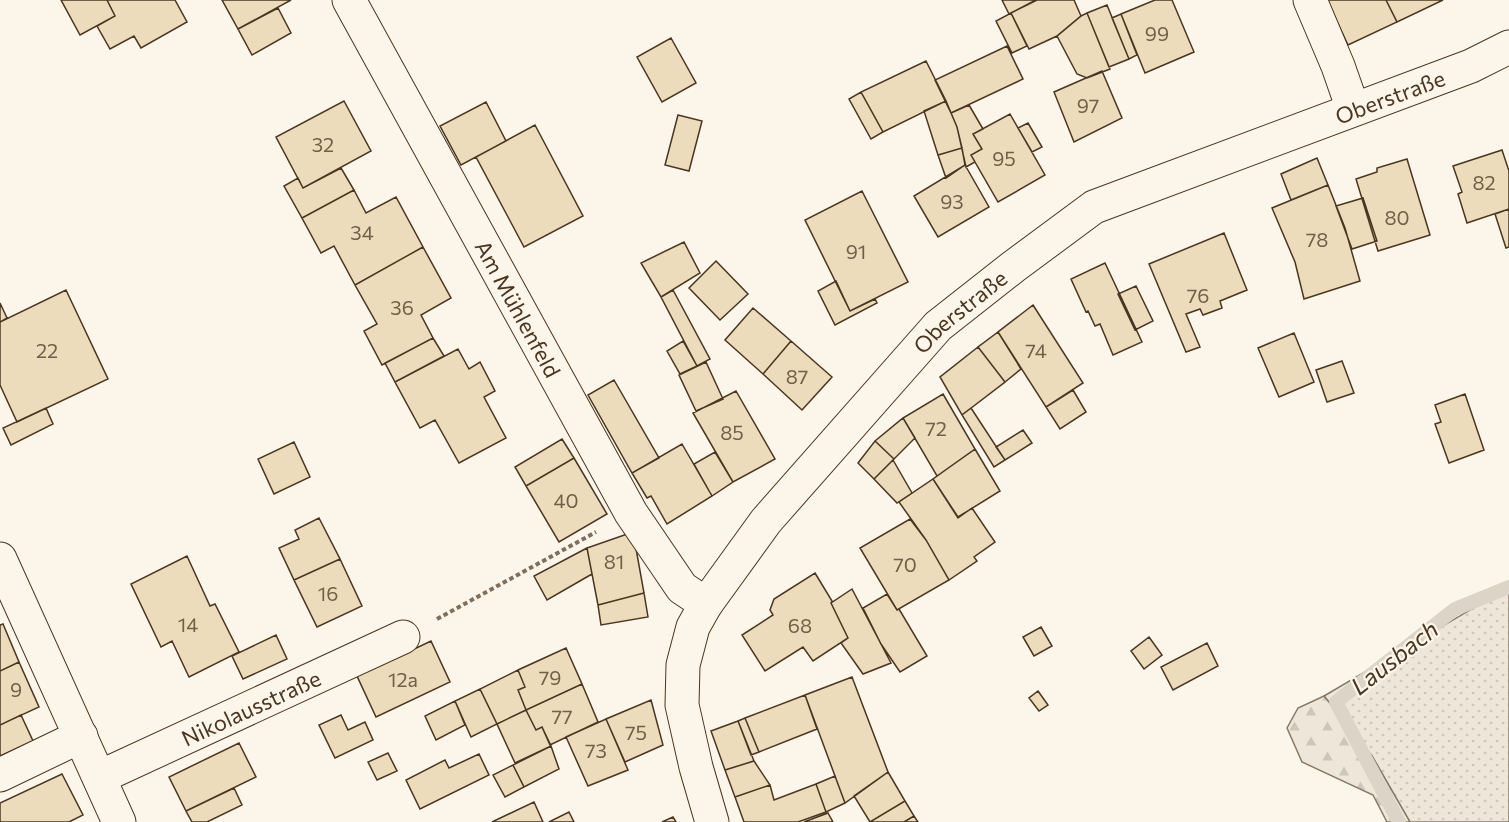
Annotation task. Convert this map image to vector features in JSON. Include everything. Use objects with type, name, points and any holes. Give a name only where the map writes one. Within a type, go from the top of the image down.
[{"type":"street","name":"Am Mühlenfeld","points":[[349,0],[631,513],[682,588],[706,604]]},
{"type":"street","points":[[1310,0],[1338,66],[1353,109]]},
{"type":"street","name":"Oberstraße","points":[[712,822],[696,767],[682,705],[683,665],[693,627],[706,604],[766,521],[938,326],[1094,207],[1471,66],[1509,47]]},
{"type":"street","points":[[0,559],[119,822]]},
{"type":"street","name":"Nikolausstraße","points":[[100,777],[403,637]]},
{"type":"street","points":[[0,775],[81,735]]},
{"type":"path","points":[[403,637],[631,513]]},
{"type":"green space","points":[[1509,587],[1509,822],[1410,822],[1372,756],[1324,696]]},
{"type":"green space","points":[[1324,696],[1372,756],[1410,822],[1387,822],[1373,795],[1302,762],[1287,728],[1298,708]]},
{"type":"building","points":[[61,0],[107,0],[115,16],[80,35]]},
{"type":"building","points":[[107,0],[175,0],[187,22],[141,48],[134,36],[110,49],[97,26],[115,16]]},
{"type":"building","points":[[222,0],[291,0],[238,29]]},
{"type":"building","points":[[1002,0],[1034,0],[1034,1],[1009,14]]},
{"type":"building","points":[[1037,0],[1074,0],[1081,16],[1057,36],[1029,49],[1011,13]]},
{"type":"building","points":[[1155,0],[1172,0],[1194,52],[1145,73],[1121,14]]},
{"type":"building","points":[[1327,0],[1386,0],[1397,22],[1348,45]]},
{"type":"building","points":[[1386,0],[1443,0],[1397,22]]},
{"type":"building","points":[[1107,5],[1129,59],[1109,67],[1087,13]]},
{"type":"building","points":[[278,8],[291,33],[252,55],[238,29]]},
{"type":"building","points":[[1011,13],[1027,46],[1012,53],[996,21]]},
{"type":"building","points":[[1087,13],[1110,69],[1087,78],[1077,74],[1057,36]]},
{"type":"building","points":[[1121,14],[1137,55],[1129,59],[1112,18]]},
{"type":"building","points":[[671,38],[696,83],[662,102],[637,57]]},
{"type":"building","points":[[1007,46],[1023,79],[951,113],[935,80]]},
{"type":"building","points":[[926,61],[946,101],[883,132],[861,92]]},
{"type":"building","points":[[1102,71],[1122,118],[1074,142],[1054,92]]},
{"type":"building","points":[[861,92],[883,132],[871,139],[849,99]]},
{"type":"building","points":[[344,101],[371,151],[303,188],[276,137]]},
{"type":"building","points":[[946,101],[957,127],[962,148],[938,155],[924,111]]},
{"type":"building","points":[[486,102],[506,141],[461,165],[440,126]]},
{"type":"building","points":[[969,105],[983,129],[973,134],[982,149],[971,155],[975,162],[966,167],[957,127],[951,113]]},
{"type":"building","points":[[1010,114],[1045,175],[998,202],[971,155],[982,149],[973,134]]},
{"type":"building","points":[[678,115],[702,121],[689,171],[665,165]]},
{"type":"building","points":[[1028,123],[1042,147],[1032,152],[1018,128]]},
{"type":"building","points":[[535,125],[583,216],[524,247],[476,157]]},
{"type":"building","points":[[962,148],[965,165],[946,178],[938,155]]},
{"type":"building","points":[[1502,150],[1509,171],[1509,209],[1467,223],[1458,194],[1462,192],[1453,166]]},
{"type":"building","points":[[1317,158],[1328,185],[1291,200],[1281,174]]},
{"type":"building","points":[[1407,159],[1430,235],[1378,251],[1356,179],[1377,172],[1377,168]]},
{"type":"building","points":[[965,165],[989,207],[938,237],[914,196]]},
{"type":"building","points":[[341,168],[354,190],[302,218],[284,186],[298,178],[303,188]]},
{"type":"building","points":[[1328,185],[1345,228],[1360,281],[1304,299],[1295,262],[1272,208]]},
{"type":"building","points":[[354,190],[366,213],[396,197],[423,247],[355,285],[334,246],[321,253],[302,218]]},
{"type":"building","points":[[862,191],[908,282],[850,311],[805,220]]},
{"type":"building","points":[[1363,198],[1377,241],[1352,249],[1336,206]]},
{"type":"building","points":[[1509,209],[1509,247],[1506,248],[1495,214]]},
{"type":"building","points":[[1224,233],[1247,290],[1220,301],[1222,308],[1203,315],[1200,309],[1186,314],[1200,347],[1186,352],[1149,264]]},
{"type":"building","points":[[684,242],[700,273],[661,297],[641,263]]},
{"type":"building","points":[[423,247],[451,298],[421,315],[433,338],[382,365],[364,331],[377,324],[355,285]]},
{"type":"building","points":[[716,261],[748,294],[720,320],[689,288]]},
{"type":"building","points":[[1105,263],[1142,342],[1113,355],[1100,324],[1095,326],[1071,279]]},
{"type":"building","points":[[836,281],[850,311],[875,299],[877,303],[835,325],[818,291]]},
{"type":"building","points":[[1136,286],[1153,321],[1135,330],[1118,294]]},
{"type":"building","points":[[66,290],[108,379],[17,422],[0,385],[0,322]]},
{"type":"building","points":[[673,290],[710,359],[697,366],[661,297]]},
{"type":"building","points":[[0,303],[7,318],[0,322]]},
{"type":"building","points":[[1033,305],[1083,383],[1046,407],[998,332]]},
{"type":"building","points":[[753,308],[791,341],[763,374],[725,340]]},
{"type":"building","points":[[998,332],[1021,369],[1005,382],[978,347]]},
{"type":"building","points":[[1294,333],[1314,382],[1279,397],[1258,348]]},
{"type":"building","points":[[433,338],[444,356],[395,382],[385,363]]},
{"type":"building","points":[[683,341],[697,366],[680,374],[667,351]]},
{"type":"building","points":[[791,341],[832,377],[802,410],[763,374]]},
{"type":"building","points":[[978,347],[1005,382],[962,415],[940,377]]},
{"type":"building","points":[[458,349],[469,369],[480,362],[495,391],[484,397],[506,438],[459,463],[435,420],[420,428],[395,382]]},
{"type":"building","points":[[1342,361],[1354,393],[1327,402],[1316,370]]},
{"type":"building","points":[[706,362],[723,399],[696,411],[679,375]]},
{"type":"building","points":[[614,380],[659,458],[632,473],[588,395]]},
{"type":"building","points":[[1073,390],[1086,412],[1060,429],[1046,407]]},
{"type":"building","points":[[736,391],[775,459],[733,482],[693,413]]},
{"type":"building","points":[[943,394],[975,449],[937,476],[903,418]]},
{"type":"building","points":[[1465,394],[1484,450],[1449,463],[1435,424],[1441,422],[1435,405]]},
{"type":"building","points":[[46,408],[53,424],[11,445],[3,428]]},
{"type":"building","points":[[971,408],[1005,460],[994,467],[962,415]]},
{"type":"building","points":[[903,418],[915,438],[894,459],[875,441]]},
{"type":"building","points":[[1023,430],[1032,443],[1005,460],[996,447]]},
{"type":"building","points":[[562,439],[574,458],[526,486],[515,467]]},
{"type":"building","points":[[875,441],[894,459],[874,479],[858,463]]},
{"type":"building","points":[[294,442],[310,477],[274,494],[258,459]]},
{"type":"building","points":[[682,444],[712,496],[667,524],[651,496],[647,498],[632,473]]},
{"type":"building","points":[[975,449],[1000,491],[958,517],[933,479]]},
{"type":"building","points":[[715,452],[733,482],[712,496],[694,464]]},
{"type":"building","points":[[574,458],[607,514],[559,542],[526,486]]},
{"type":"building","points":[[893,460],[912,493],[897,503],[874,479]]},
{"type":"building","points":[[933,479],[958,518],[972,508],[995,542],[974,557],[977,561],[949,580],[926,540],[899,502]]},
{"type":"building","points":[[319,518],[340,559],[294,580],[279,548],[299,539],[295,530]]},
{"type":"building","points":[[910,519],[926,540],[949,580],[897,610],[860,548]]},
{"type":"building","points":[[633,532],[644,593],[598,605],[587,548]]},
{"type":"building","points":[[587,548],[592,574],[547,600],[534,576]]},
{"type":"building","points":[[187,556],[210,606],[215,604],[239,652],[189,677],[172,641],[161,647],[131,584]]},
{"type":"building","points":[[340,559],[362,606],[317,627],[294,580]]},
{"type":"building","points":[[815,573],[832,601],[848,638],[813,661],[803,647],[765,671],[742,635],[773,615],[770,610],[774,599]]},
{"type":"building","points":[[852,589],[891,663],[863,674],[841,643],[848,638],[831,603]]},
{"type":"building","points":[[644,593],[648,617],[601,625],[598,605]]},
{"type":"building","points":[[887,594],[897,610],[899,609],[927,656],[900,672],[881,644],[863,608]]},
{"type":"building","points":[[3,624],[19,662],[0,671],[0,625]]},
{"type":"building","points":[[1041,627],[1052,646],[1034,656],[1023,637]]},
{"type":"building","points":[[276,635],[287,659],[243,679],[232,656]]},
{"type":"building","points":[[1149,637],[1162,655],[1144,669],[1131,651]]},
{"type":"building","points":[[431,641],[450,682],[376,717],[357,676]]},
{"type":"building","points":[[1207,643],[1218,666],[1173,690],[1161,667]]},
{"type":"building","points":[[566,648],[582,684],[526,710],[518,690],[525,687],[518,670]]},
{"type":"building","points":[[19,662],[39,707],[0,725],[0,671]]},
{"type":"building","points":[[518,670],[525,687],[518,690],[526,710],[497,724],[480,689]]},
{"type":"building","points":[[852,677],[888,772],[845,803],[805,695]]},
{"type":"building","points":[[582,684],[598,722],[550,745],[542,727],[536,730],[526,710]]},
{"type":"building","points":[[480,689],[497,724],[471,737],[455,701]]},
{"type":"building","points":[[1038,691],[1048,705],[1039,711],[1029,698]]},
{"type":"building","points":[[805,695],[817,729],[759,752],[745,718]]},
{"type":"building","points":[[651,700],[663,745],[625,762],[606,719]]},
{"type":"building","points":[[455,701],[465,725],[436,740],[425,716]]},
{"type":"building","points":[[526,710],[536,730],[542,727],[551,746],[515,763],[497,724]]},
{"type":"building","points":[[21,715],[33,741],[0,756],[0,725]]},
{"type":"building","points":[[341,715],[348,730],[365,722],[373,740],[335,758],[319,725]]},
{"type":"building","points":[[745,718],[759,752],[751,755],[738,721]]},
{"type":"building","points":[[606,719],[628,770],[588,786],[566,737]]},
{"type":"building","points":[[738,721],[754,761],[725,770],[711,731]]},
{"type":"building","points":[[239,743],[256,777],[186,811],[169,777]]},
{"type":"building","points":[[551,746],[559,769],[524,787],[513,765]]},
{"type":"building","points":[[388,753],[397,771],[377,780],[368,762]]},
{"type":"building","points":[[479,754],[489,775],[420,809],[406,780],[445,760],[449,768]]},
{"type":"building","points":[[754,761],[770,785],[735,797],[725,770]]},
{"type":"building","points":[[513,765],[524,787],[505,797],[493,775]]},
{"type":"building","points":[[888,772],[905,801],[870,822],[854,796]]},
{"type":"building","points":[[62,774],[83,815],[69,822],[0,822],[0,803]]},
{"type":"building","points":[[835,776],[845,803],[826,812],[816,784]]},
{"type":"building","points":[[816,784],[826,812],[798,822],[744,822],[735,797],[770,785],[774,800]]},
{"type":"building","points":[[234,788],[242,805],[207,822],[192,822],[186,811]]},
{"type":"building","points":[[905,801],[914,816],[904,822],[870,822]]},
{"type":"building","points":[[534,802],[543,822],[492,822]]},
{"type":"building","points":[[569,812],[574,822],[549,822]]},
{"type":"building","points":[[828,813],[833,822],[804,822]]},
{"type":"building","points":[[914,816],[918,822],[904,822]]},
{"type":"building","points":[[673,817],[676,822],[662,822]]},
{"type":"waterway","name":"Lausbach","points":[[1399,822],[1336,702],[1455,609],[1509,587]]}]
